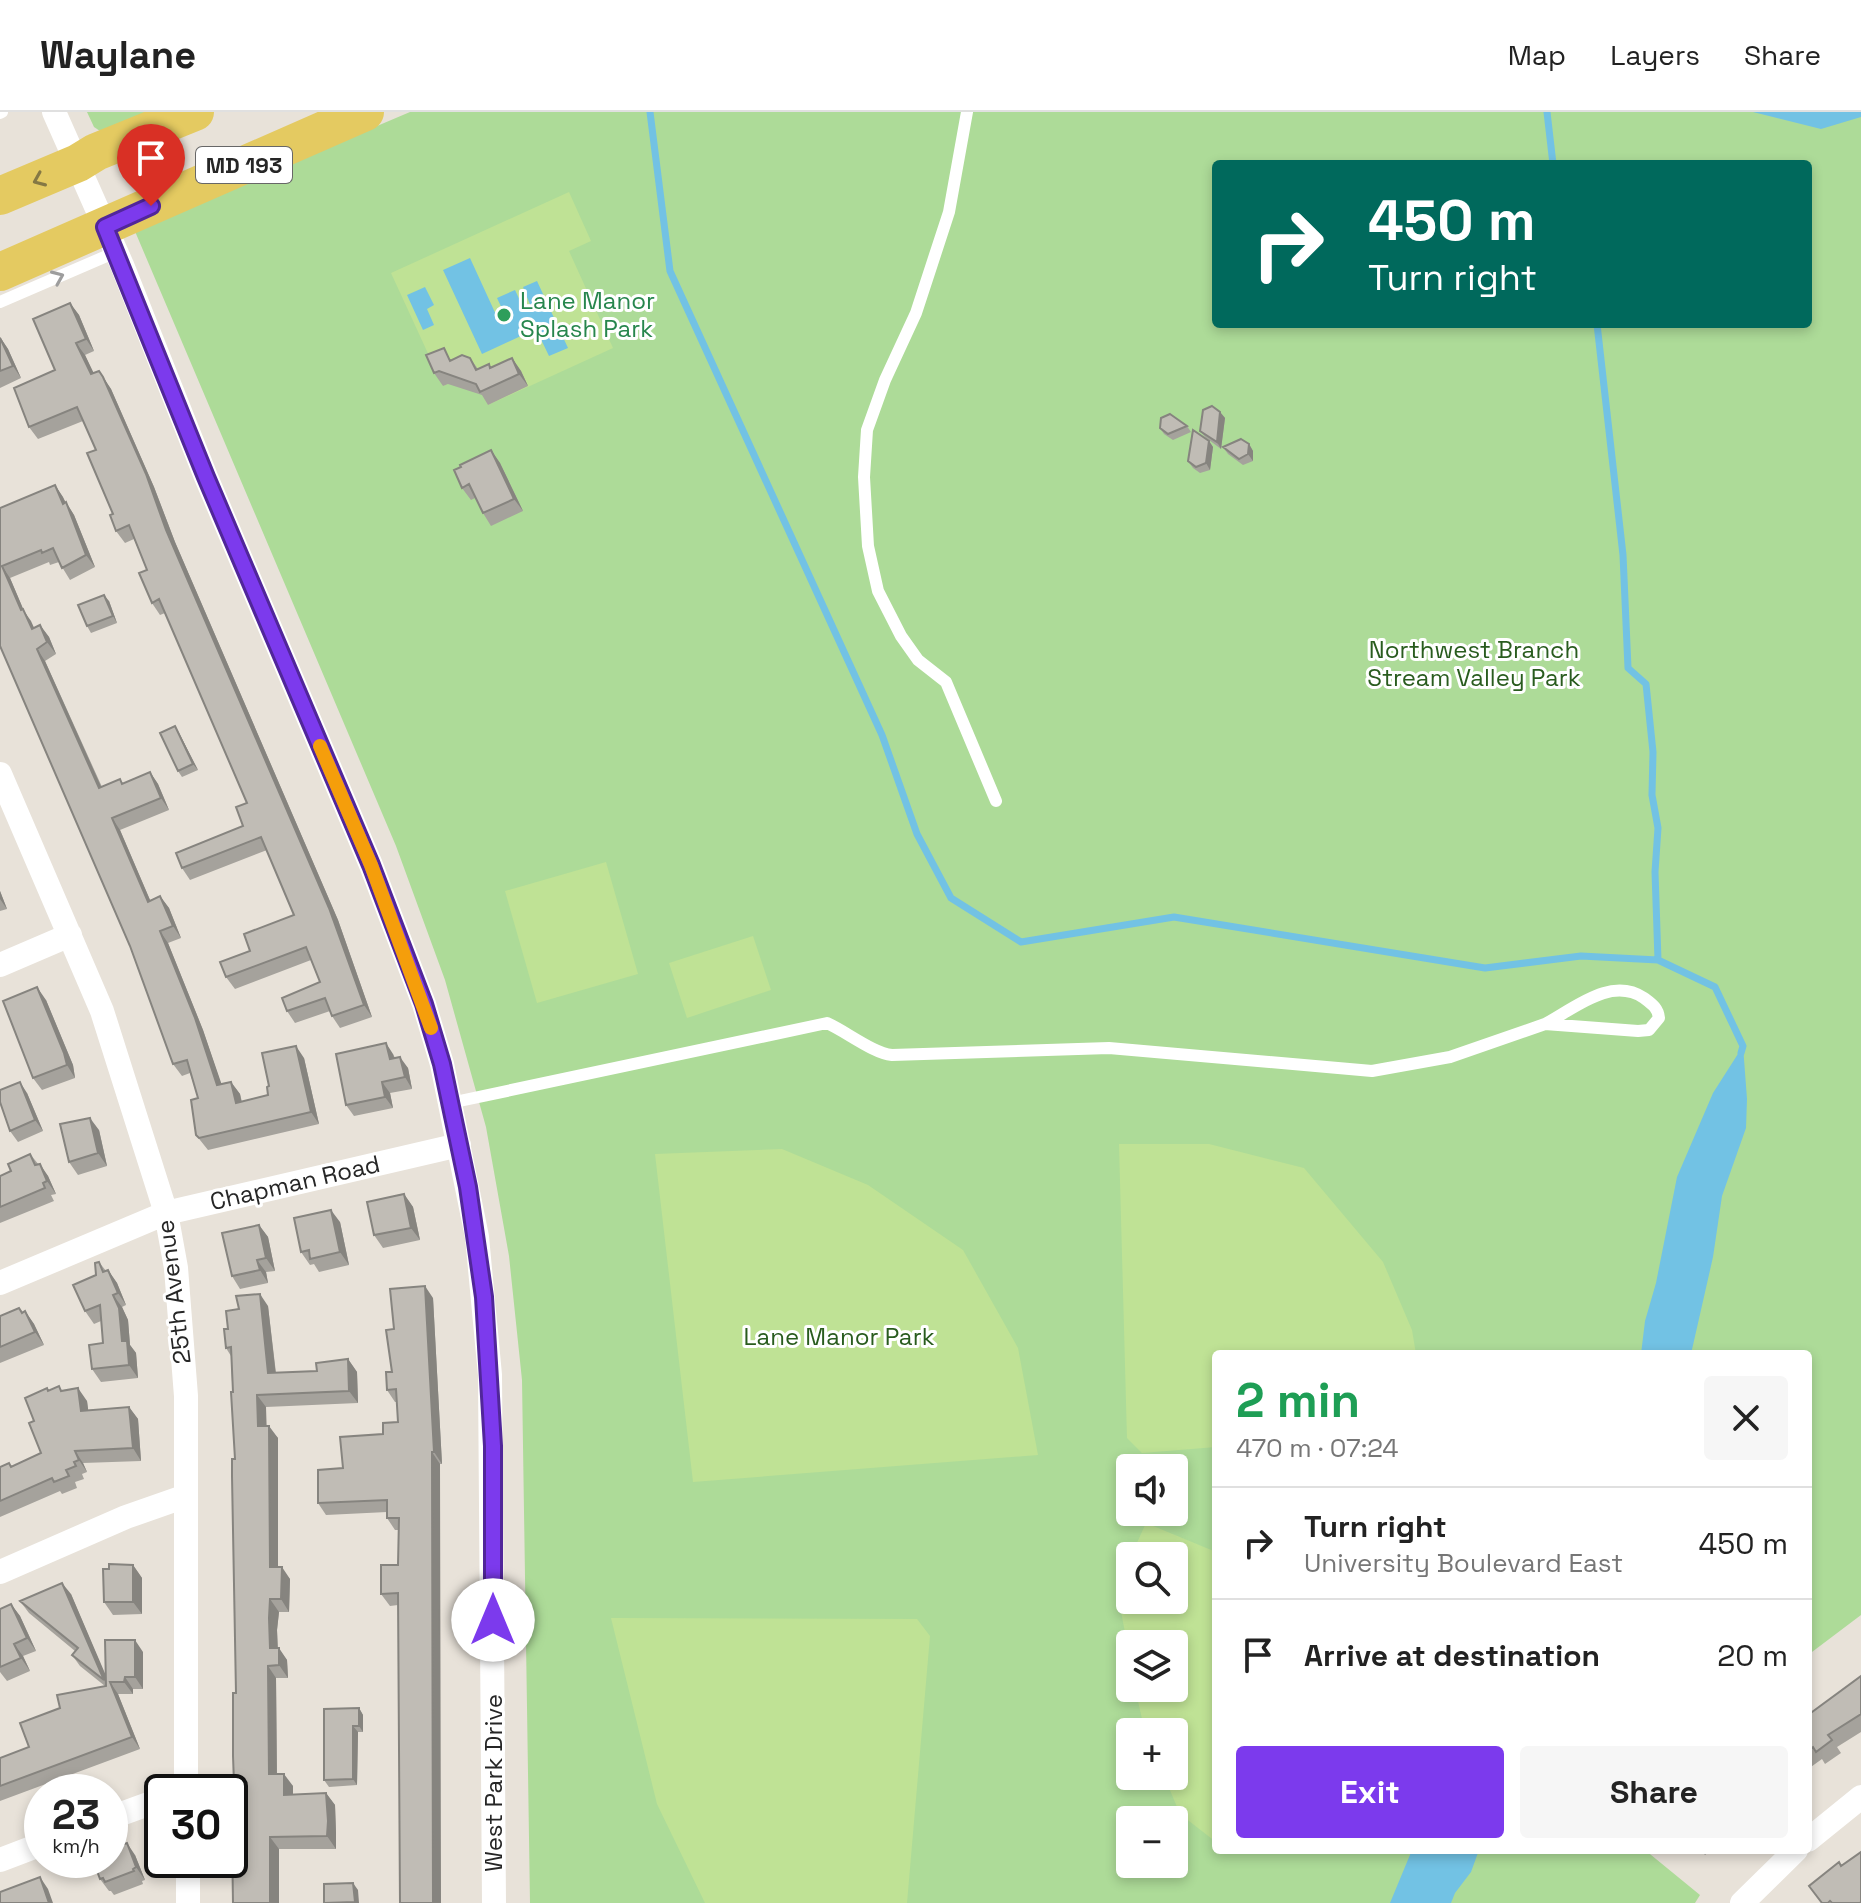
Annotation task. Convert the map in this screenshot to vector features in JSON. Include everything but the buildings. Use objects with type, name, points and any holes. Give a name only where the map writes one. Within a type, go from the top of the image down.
[{"type":"main road","name":"MD 193","points":[[0,196],[78,163],[96,152],[195,112]]},
{"type":"main road","name":"MD 193","points":[[0,272],[110,239],[365,112]]},
{"type":"street","name":"West Park Drive","points":[[54,112],[371,865],[424,1004],[442,1064],[482,1273],[490,1375],[494,1903]]},
{"type":"street","name":"25th Avenue","points":[[0,774],[102,1011],[166,1213],[176,1268],[186,1396],[184,1774]]},
{"type":"street","points":[[0,965],[70,935]]},
{"type":"street","name":"Chapman Road","points":[[0,1283],[166,1213],[459,1145]]},
{"type":"street","points":[[0,1572],[126,1517],[186,1496]]},
{"type":"street","points":[[1812,1837],[1861,1797]]},
{"type":"street","points":[[0,1860],[24,1851]]},
{"type":"street","points":[[1742,1903],[1792,1854]]},
{"type":"street","points":[[188,1878],[188,1903]]},
{"type":"lane","points":[[967,112],[949,212],[916,313],[885,380],[867,430],[864,477],[868,546],[878,591],[901,636],[918,660],[946,682],[996,801]]},
{"type":"lane","points":[[0,302],[110,239]]},
{"type":"lane","points":[[450,1103],[827,1023],[853,1035],[879,1054],[1109,1048],[1372,1071],[1450,1057],[1545,1024],[1613,989],[1634,992],[1652,1004],[1659,1018],[1649,1030],[1638,1031],[1545,1024]]},
{"type":"green space","points":[[87,112],[159,112],[100,131],[94,127]]},
{"type":"green space","points":[[410,112],[1861,112],[1861,1615],[1812,1652],[1812,1350],[1212,1350],[1212,1854],[1650,1854],[1700,1895],[1695,1903],[530,1903],[522,1380],[509,1256],[486,1127],[445,980],[396,846],[134,229]]},
{"type":"green space","name":"Lane Manor Splash Park","points":[[569,192],[591,241],[569,251],[613,348],[488,405],[483,393],[453,382],[443,386],[391,273]]},
{"type":"green space","points":[[606,862],[638,974],[537,1003],[505,891]]},
{"type":"green space","points":[[753,936],[771,990],[687,1018],[669,963]]},
{"type":"green space","points":[[1119,1144],[1209,1144],[1304,1168],[1383,1262],[1412,1330],[1415,1350],[1212,1350],[1212,1447],[1142,1453],[1127,1438]]},
{"type":"green space","name":"Lane Manor Park","points":[[782,1149],[868,1185],[963,1250],[1018,1348],[1038,1455],[693,1482],[655,1154]]},
{"type":"green space","points":[[1145,1526],[1153,1526],[1212,1550],[1212,1839],[1188,1820],[1188,1806],[1177,1806],[1170,1790],[1188,1790],[1188,1718],[1142,1718],[1138,1702],[1188,1702],[1188,1630],[1124,1630],[1122,1614],[1188,1614],[1188,1542],[1137,1542]]},
{"type":"green space","points":[[611,1618],[917,1619],[930,1636],[907,1903],[705,1903],[657,1804]]},
{"type":"water","points":[[1753,112],[1861,112],[1861,117],[1821,129]]},
{"type":"water","points":[[470,258],[498,319],[505,315],[497,298],[515,290],[524,309],[531,307],[523,287],[537,281],[568,348],[549,356],[536,329],[482,354],[443,270]]},
{"type":"water","points":[[425,287],[434,305],[427,309],[434,325],[423,330],[407,295]]},
{"type":"water","points":[[1743,1046],[1746,1128],[1722,1196],[1713,1257],[1692,1350],[1641,1350],[1677,1177],[1713,1093]]},
{"type":"water","points":[[1410,1854],[1478,1854],[1471,1872],[1451,1903],[1390,1903]]},
{"type":"waterway","points":[[650,112],[670,271],[882,735],[917,834],[951,898],[1021,942],[1174,917],[1485,968],[1581,956],[1658,960],[1715,987],[1743,1046],[1741,1053]]},
{"type":"waterway","points":[[1547,112],[1553,160]]},
{"type":"waterway","points":[[1597,328],[1623,555],[1628,668],[1646,684],[1653,752],[1652,795],[1658,828],[1655,872],[1658,960]]},
{"type":"slow traffic","points":[[320,746],[371,865],[431,1028]]},
{"type":"place","name":"Lane Manor Splash Park","points":[[504,315]]},
{"type":"route","points":[[151,206],[105,227],[206,477],[371,865],[424,1004],[442,1064],[468,1187],[482,1273],[493,1446],[493,1620]]},
{"type":"park label","name":"Northwest Branch Stream Valley Park","points":[[1474,664]]}]
